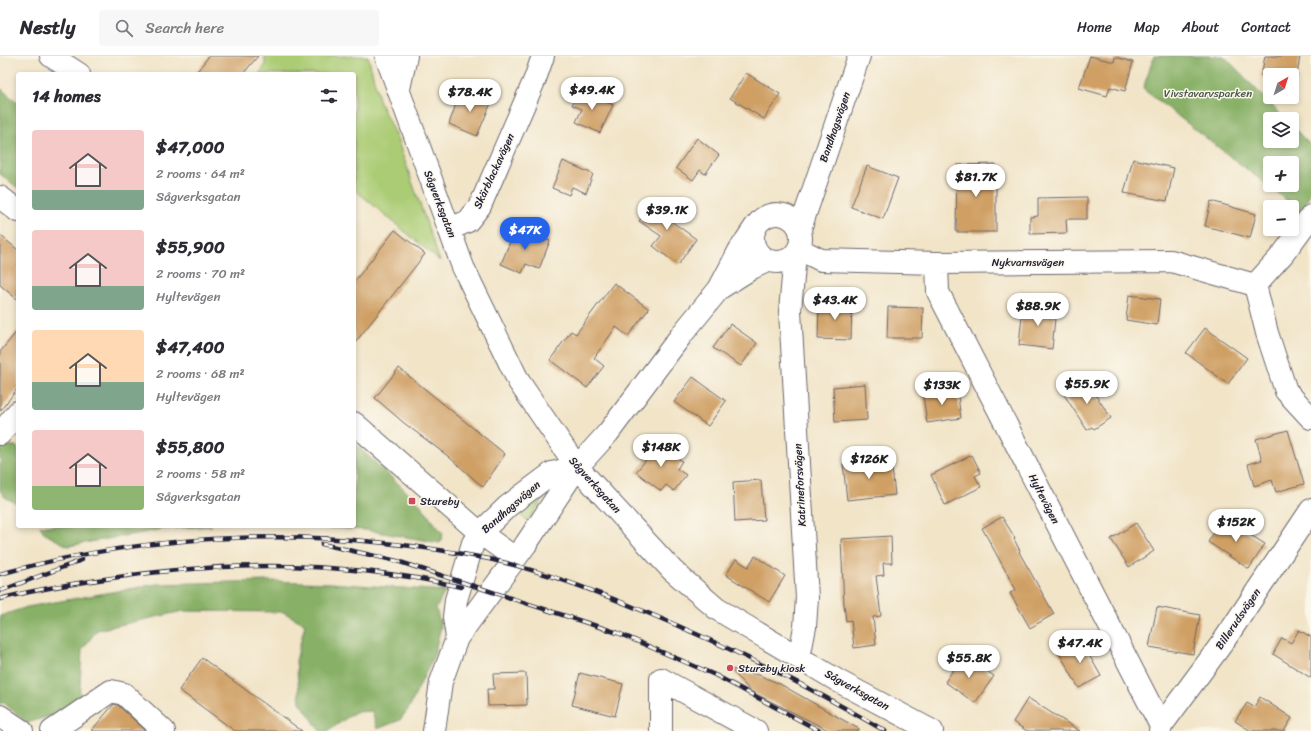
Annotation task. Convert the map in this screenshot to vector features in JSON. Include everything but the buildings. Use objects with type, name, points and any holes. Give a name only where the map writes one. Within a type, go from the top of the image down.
[{"type":"street","points":[[51,56],[76,72]]},
{"type":"street","points":[[78,56],[79,72]]},
{"type":"street","name":"Sågverksgatan","points":[[386,56],[399,89],[442,214],[450,229],[463,267],[519,382],[577,467],[672,570],[718,609],[799,658],[932,731]]},
{"type":"street","points":[[399,89],[406,56]]},
{"type":"street","name":"Skärblackavägen","points":[[450,229],[468,221],[480,206],[536,79],[544,56]]},
{"type":"street","name":"Bandhagsvägen","points":[[719,289],[752,268],[770,262],[781,263],[798,244],[810,197],[836,128],[859,56]]},
{"type":"street","points":[[0,197],[16,209]]},
{"type":"street","name":"Bandhagsvägen","points":[[434,731],[441,682],[457,638],[515,558],[577,467],[608,433],[683,333],[719,289],[739,250],[760,221],[810,197]]},
{"type":"street","points":[[777,214],[790,217],[798,244]]},
{"type":"street","points":[[1311,216],[1283,254],[1256,284],[1267,333],[1286,392],[1311,418]]},
{"type":"street","points":[[755,227],[752,236],[755,250],[770,262]]},
{"type":"street","name":"Nykvarnsvägen","points":[[798,244],[821,260],[937,263],[1171,261],[1256,284]]},
{"type":"street","name":"Katrineforsvägen","points":[[798,244],[790,311],[807,598],[805,627],[799,658]]},
{"type":"street","name":"Katrineforsvägen","points":[[770,262],[790,311]]},
{"type":"street","name":"Hyltevägen","points":[[937,263],[938,292],[1160,729]]},
{"type":"street","points":[[0,434],[16,414]]},
{"type":"street","points":[[356,425],[480,533],[515,558]]},
{"type":"street","name":"Bandhagsvägen","points":[[457,638],[454,617],[456,600],[473,543],[480,533],[508,506],[552,473],[577,467]]},
{"type":"street","name":"Billerudsvägen","points":[[1160,729],[1223,642],[1311,510]]},
{"type":"street","points":[[662,731],[661,679],[756,731]]},
{"type":"street","points":[[52,731],[111,691],[124,694],[164,731]]},
{"type":"street","points":[[0,716],[22,731]]},
{"type":"green space","points":[[265,56],[368,56],[380,103],[397,139],[440,261],[356,191],[356,72],[260,72],[265,66]]},
{"type":"green space","name":"Vivstavarvsparken","points":[[1154,56],[1224,56],[1263,96],[1263,104],[1270,104],[1278,112],[1263,112],[1263,148],[1299,148],[1299,133],[1311,146],[1311,191],[1302,212],[1299,210],[1299,200],[1286,200],[1276,192],[1299,192],[1299,156],[1263,156],[1263,182],[1143,89]]},
{"type":"green space","points":[[0,88],[16,101],[16,186],[0,174]]},
{"type":"green space","points":[[0,445],[16,446],[16,503],[6,498],[0,491]]},
{"type":"green space","points":[[356,445],[419,503],[443,534],[440,543],[366,530],[333,528],[356,528]]},
{"type":"green space","points":[[559,478],[527,521],[515,511]]},
{"type":"green space","points":[[41,528],[179,528],[163,529],[68,546],[45,534]]},
{"type":"green space","points":[[270,581],[330,583],[445,591],[436,609],[441,626],[434,655],[409,708],[400,720],[377,729],[372,711],[355,712],[328,731],[320,731],[300,702],[296,661],[305,624],[283,612],[183,611],[97,630],[82,650],[79,702],[57,714],[27,723],[3,702],[0,705],[0,616],[27,607],[157,584]]},
{"type":"railway","points":[[0,574],[60,559],[120,548],[182,541],[243,538],[305,538],[367,541],[428,548],[489,559],[529,569],[609,597],[739,653],[827,698],[885,731]]},
{"type":"railway","points":[[322,544],[397,561],[618,633],[715,675],[820,731]]},
{"type":"railway","points":[[0,591],[82,560]]},
{"type":"railway","points":[[0,599],[49,588],[98,580],[189,569],[234,567],[280,566],[371,572],[416,578],[461,587]]},
{"type":"place","name":"Stureby","points":[[412,501]]},
{"type":"place","name":"Stureby kiosk","points":[[730,668]]}]
